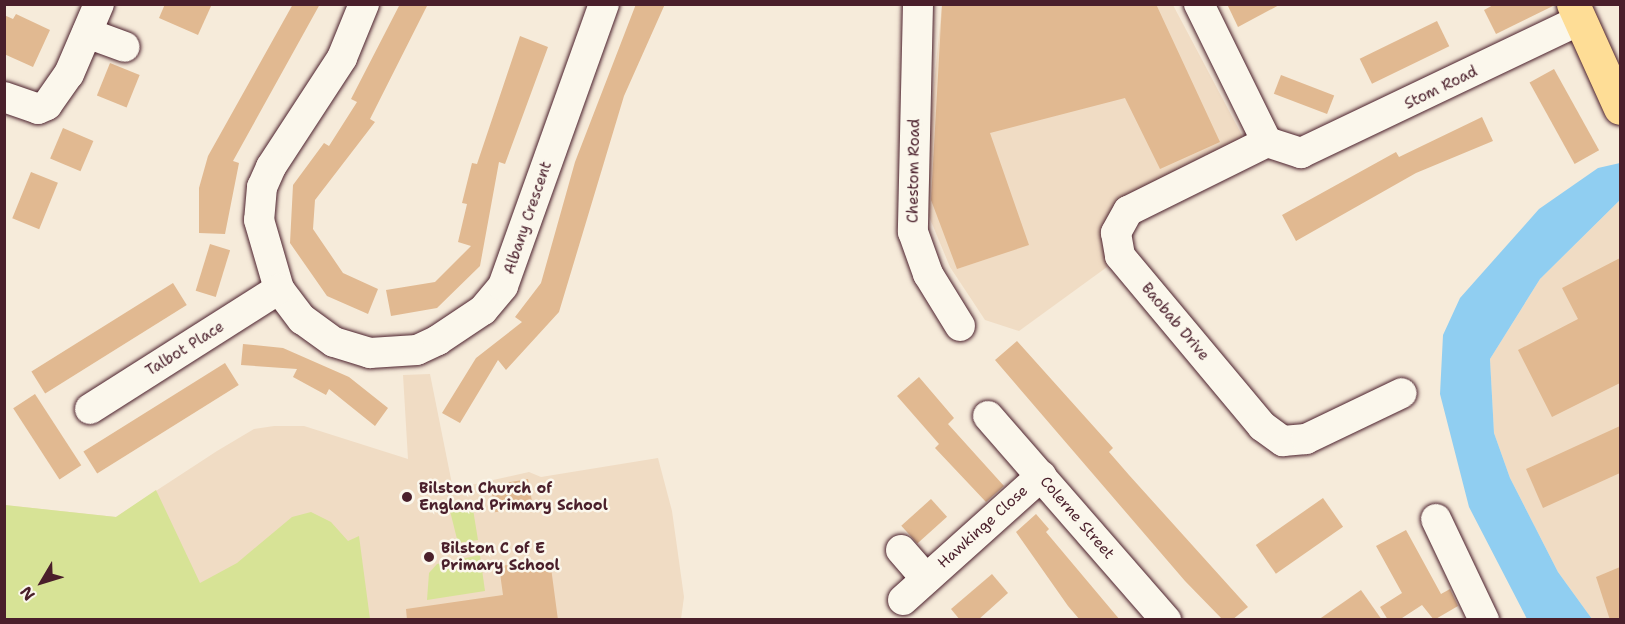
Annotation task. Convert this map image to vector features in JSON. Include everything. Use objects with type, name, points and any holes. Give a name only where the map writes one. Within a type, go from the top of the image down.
[{"type":"main road","points":[[1576,12],[1620,108]]},
{"type":"street","points":[[4,97],[38,109],[47,105],[69,74],[99,4]]},
{"type":"street","name":"Albany Crescent","points":[[364,4],[342,58],[298,118],[262,187],[259,220],[279,289],[302,319],[334,342],[370,353],[417,350],[483,310],[512,267],[604,4]]},
{"type":"street","name":"Chestom Road","points":[[918,4],[913,232],[928,274],[960,326]]},
{"type":"street","points":[[1199,4],[1267,141]]},
{"type":"street","name":"Stom Road","points":[[1267,141],[1301,153],[1576,12]]},
{"type":"street","points":[[87,33],[125,48]]},
{"type":"street","name":"Baobab Drive","points":[[1267,141],[1128,211],[1116,234],[1120,256],[1262,426],[1283,441],[1306,439],[1402,393]]},
{"type":"street","name":"Talbot Place","points":[[90,409],[279,289]]},
{"type":"street","name":"Colerne Street","points":[[988,416],[1166,620]]},
{"type":"street","name":"Hawkinge Close","points":[[903,600],[1041,476]]},
{"type":"street","points":[[1436,519],[1476,617]]},
{"type":"street","name":"Hawkinge Close","points":[[902,550],[926,579]]},
{"type":"shaded area","points":[[942,5],[1173,5],[1245,141],[1103,239],[1107,267],[1019,331],[985,320],[950,267],[928,214],[924,183]]},
{"type":"shaded area","points":[[1620,200],[1620,619],[1592,619],[1558,572],[1510,478],[1494,433],[1490,359],[1540,279]]},
{"type":"shaded area","name":"Bilston Church of England Primary School","points":[[430,374],[453,489],[529,472],[541,477],[658,458],[672,511],[684,597],[681,619],[5,619],[4,505],[116,517],[254,429],[274,426],[304,426],[408,459],[403,375]]},
{"type":"green space","points":[[156,490],[200,583],[237,563],[292,517],[311,512],[331,522],[348,541],[359,536],[370,619],[5,619],[5,505],[116,517]]},
{"type":"green space","points":[[458,500],[472,503],[478,540],[458,543],[448,503]]},
{"type":"green space","points":[[480,555],[485,591],[427,600],[429,573],[437,564]]},
{"type":"water","points":[[1620,163],[1620,200],[1540,279],[1490,359],[1494,433],[1510,478],[1558,572],[1592,619],[1527,619],[1469,507],[1440,394],[1443,335],[1460,298],[1539,209],[1598,168]]},
{"type":"building","points":[[165,4],[212,4],[198,35],[159,18]]},
{"type":"building","points":[[293,4],[320,4],[233,161],[239,163],[225,234],[199,233],[199,188],[208,156]]},
{"type":"building","points":[[400,4],[428,4],[370,119],[375,122],[315,200],[313,229],[343,273],[378,289],[368,314],[327,296],[290,243],[293,185],[324,143],[329,146],[357,102],[351,99]]},
{"type":"building","points":[[636,4],[665,4],[624,96],[559,312],[506,370],[498,360],[460,423],[442,413],[476,358],[522,322],[515,317],[541,283],[575,162]]},
{"type":"building","points":[[942,4],[1156,4],[1220,142],[1160,169],[1125,98],[990,133],[1029,245],[957,269],[931,200]]},
{"type":"building","points":[[1227,4],[1281,4],[1238,27]]},
{"type":"building","points":[[1495,4],[1555,5],[1496,34],[1484,10]]},
{"type":"building","points":[[16,14],[50,30],[33,67],[4,54],[4,15],[13,19]]},
{"type":"building","points":[[1437,21],[1449,46],[1372,84],[1360,59]]},
{"type":"building","points":[[520,36],[548,47],[505,164],[499,162],[480,266],[437,308],[391,316],[386,290],[435,282],[471,246],[458,242],[467,204],[462,203],[472,163],[477,164]]},
{"type":"building","points":[[110,63],[140,75],[127,107],[97,95]]},
{"type":"building","points":[[1554,69],[1599,150],[1575,164],[1530,83]]},
{"type":"building","points":[[1281,75],[1334,95],[1327,114],[1274,94]]},
{"type":"building","points":[[1482,117],[1493,141],[1416,173],[1296,241],[1282,215],[1396,152],[1399,157]]},
{"type":"building","points":[[63,128],[93,141],[80,171],[50,158]]},
{"type":"building","points":[[31,172],[58,183],[39,229],[12,218]]},
{"type":"building","points":[[210,244],[230,250],[216,297],[196,291]]},
{"type":"building","points":[[1620,258],[1620,383],[1552,417],[1518,350],[1578,319],[1562,288]]},
{"type":"building","points":[[173,283],[187,305],[45,394],[31,371]]},
{"type":"building","points":[[1017,341],[1113,448],[1109,452],[1248,607],[1232,620],[1223,620],[1185,581],[995,360]]},
{"type":"building","points":[[243,344],[283,348],[349,377],[388,408],[375,426],[329,389],[326,395],[293,377],[297,369],[241,365]]},
{"type":"building","points":[[225,363],[239,385],[97,474],[83,451]]},
{"type":"building","points":[[919,377],[954,418],[948,424],[1004,486],[986,502],[935,448],[939,444],[897,396]]},
{"type":"building","points":[[35,394],[81,465],[59,479],[13,408]]},
{"type":"building","points":[[1620,426],[1620,473],[1543,508],[1526,469]]},
{"type":"building","points":[[528,479],[533,506],[495,512],[491,486]]},
{"type":"building","points":[[1323,498],[1343,527],[1276,574],[1256,545]]},
{"type":"building","points":[[931,499],[947,517],[917,544],[901,526]]},
{"type":"building","points":[[1036,514],[1049,529],[1046,532],[1120,620],[1080,620],[1068,606],[1016,532]]},
{"type":"building","points":[[1406,530],[1441,594],[1450,589],[1458,606],[1434,620],[1422,605],[1399,620],[1388,620],[1380,607],[1402,593],[1376,546]]},
{"type":"building","points":[[550,560],[558,620],[407,620],[406,609],[503,595],[499,566]]},
{"type":"building","points":[[1620,567],[1620,620],[1610,620],[1596,577]]},
{"type":"building","points":[[992,574],[1008,593],[978,620],[960,620],[951,609]]},
{"type":"building","points":[[1361,590],[1382,620],[1318,620]]},
{"type":"place","name":"Bilston Church of England Primary School","points":[[407,497]]},
{"type":"place","name":"Bilston C of E Primary School","points":[[429,557]]}]
